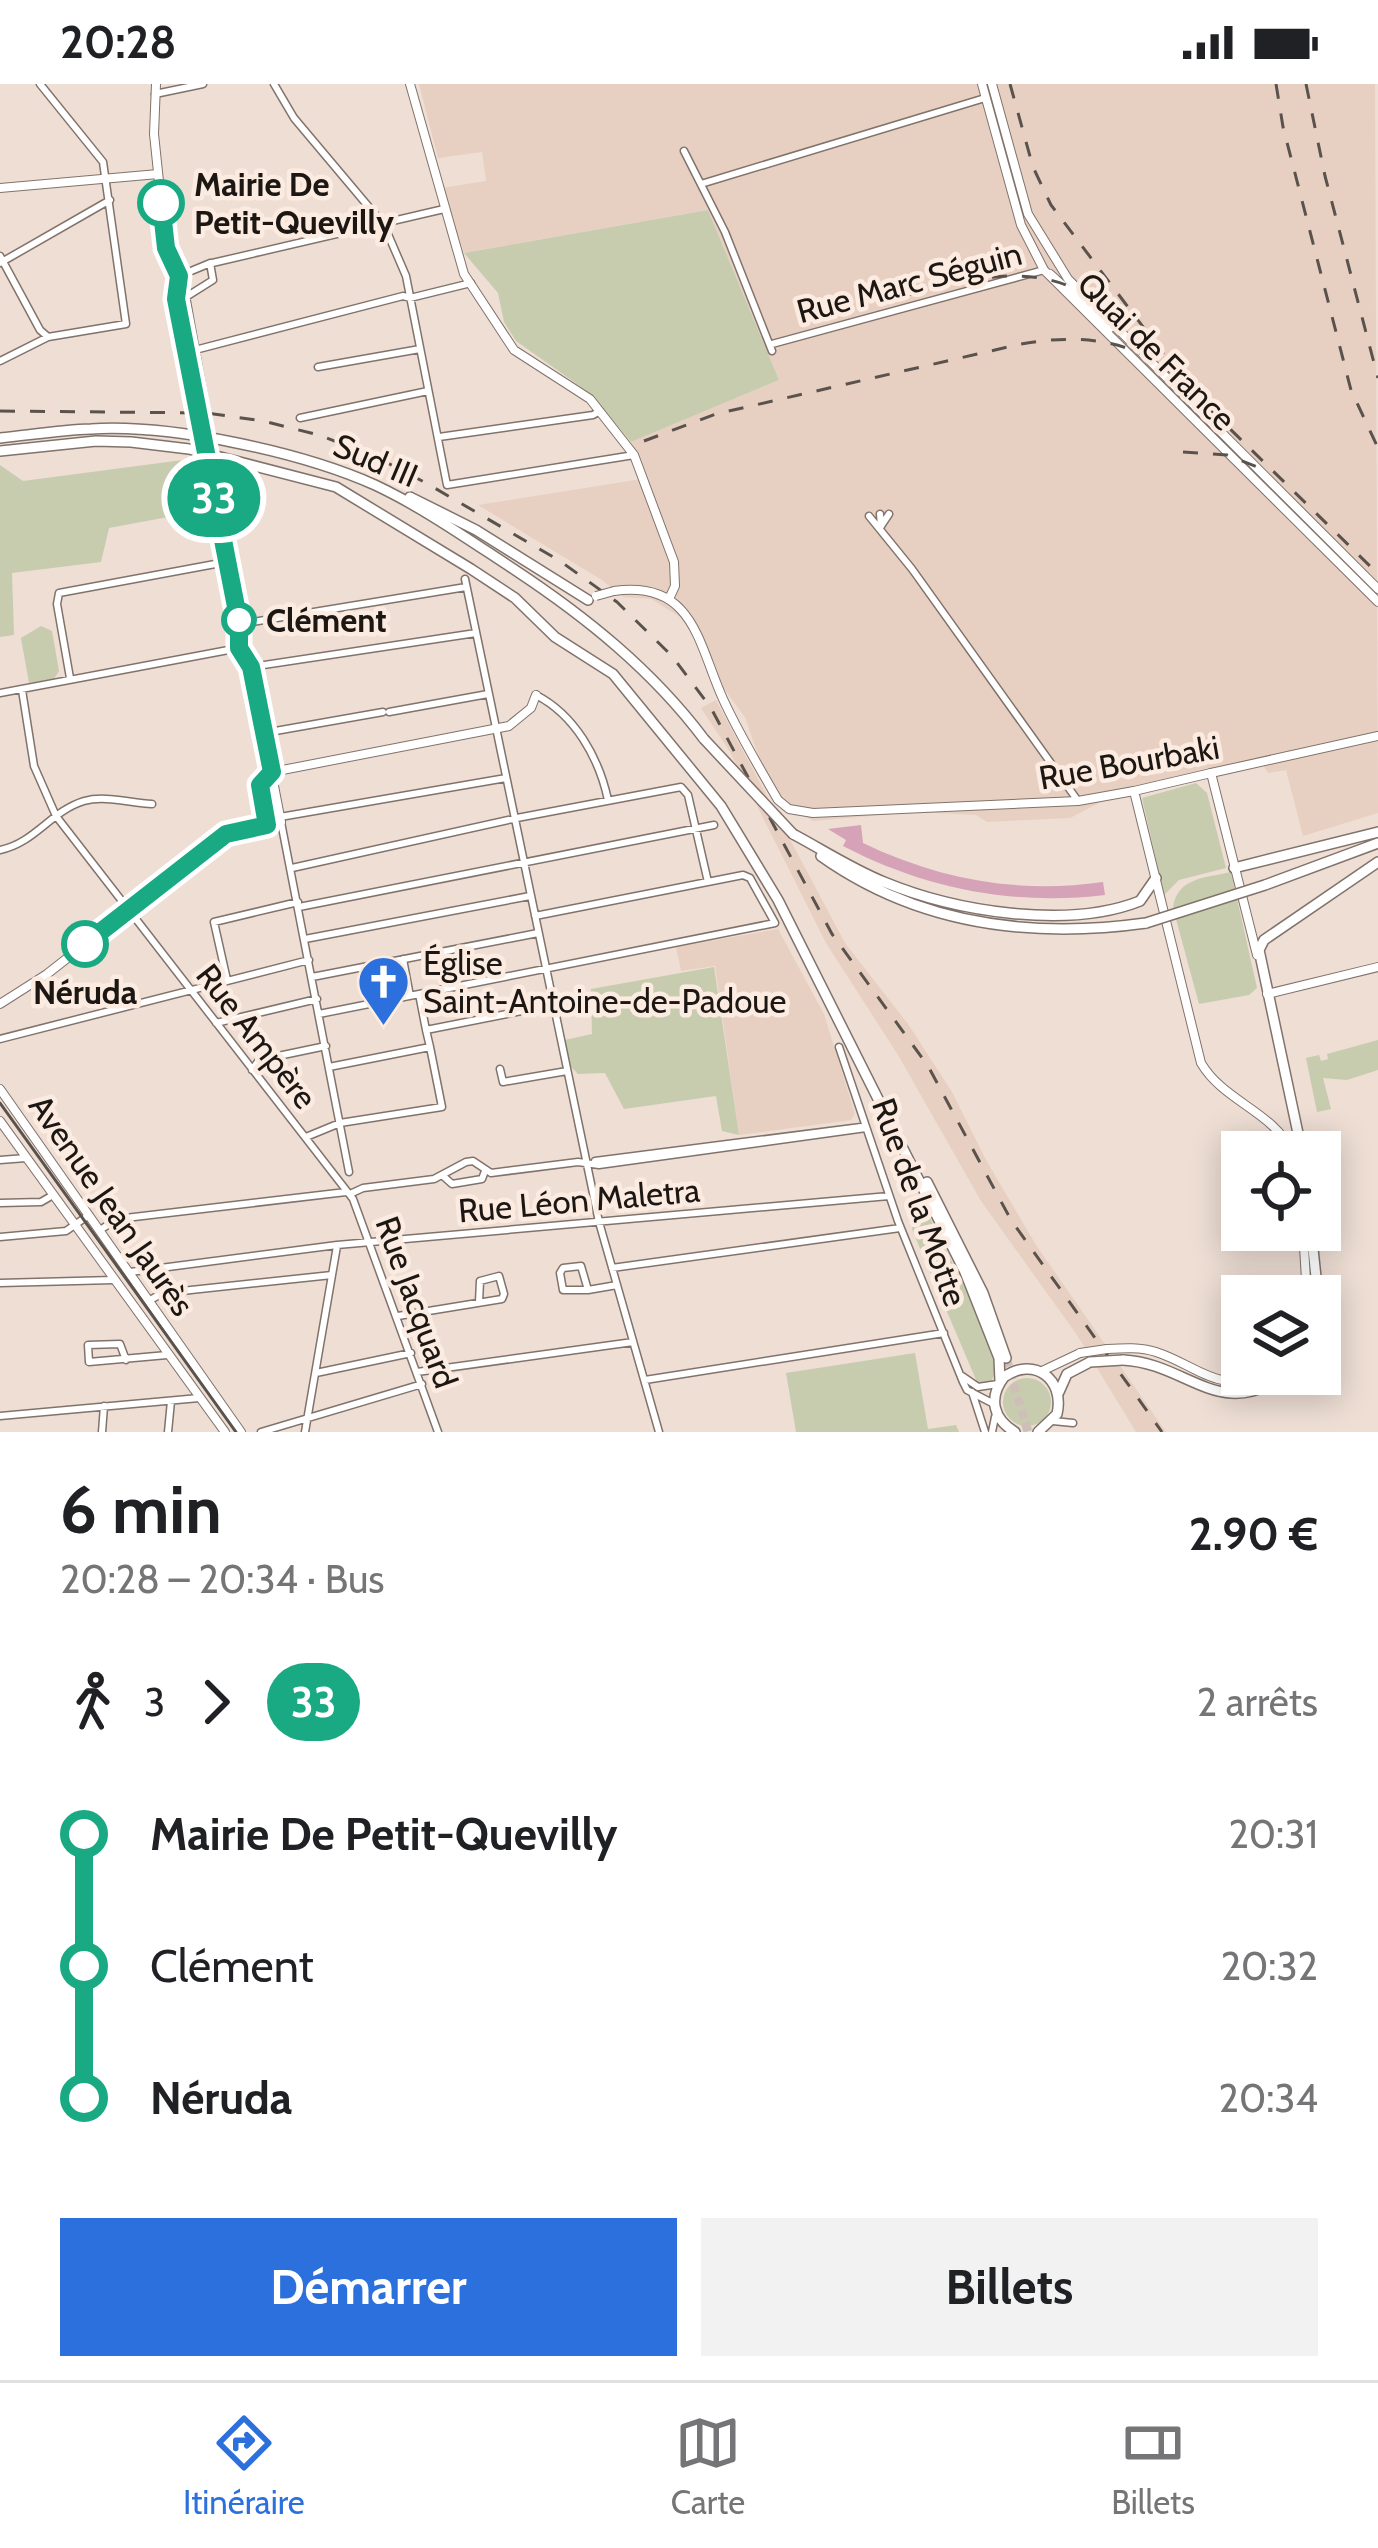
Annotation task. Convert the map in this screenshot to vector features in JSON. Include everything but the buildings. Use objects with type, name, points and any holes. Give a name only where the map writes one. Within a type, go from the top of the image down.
[{"type":"main road","points":[[377,486],[452,517],[592,598],[637,590],[669,599],[675,586],[674,562],[634,455],[575,388],[514,350],[464,274],[410,84]]},
{"type":"main road","name":"Quai de France","points":[[982,84],[1021,226],[1044,270],[1378,602]]},
{"type":"main road","name":"Quai de France","points":[[992,84],[1024,204],[1053,259],[1118,331],[1378,589]]},
{"type":"main road","points":[[0,1004],[232,831],[280,820],[251,667],[239,648],[240,624],[176,299],[179,276],[166,248],[155,89]]},
{"type":"main road","points":[[0,188],[158,174]]},
{"type":"main road","name":"Rue Marc Séguin","points":[[1044,270],[1053,259]]},
{"type":"main road","points":[[1044,270],[1102,324],[1118,331]]},
{"type":"main road","name":"Sud III","points":[[0,438],[94,428],[162,432],[309,461],[377,486],[445,524],[584,618],[670,697],[793,834]]},
{"type":"main road","name":"Sud III","points":[[0,451],[96,441],[189,449],[348,492],[501,588],[555,637],[613,674],[721,806],[778,900],[917,1174]]},
{"type":"main road","name":"Rue Bourbaki","points":[[669,599],[698,631],[722,695],[778,800],[790,809],[812,813],[1078,801],[1378,736]]},
{"type":"main road","points":[[267,825],[260,785],[272,772],[496,730],[520,719],[536,695]]},
{"type":"main road","points":[[1211,773],[1297,1131]]},
{"type":"main road","points":[[1134,791],[1197,1051],[1208,1075],[1230,1097],[1279,1131]]},
{"type":"main road","points":[[1234,868],[1378,832]]},
{"type":"main road","points":[[793,834],[836,866],[895,898],[982,925],[1035,931],[1146,923],[1378,843]]},
{"type":"main road","points":[[793,834],[884,882],[925,898],[968,907],[1048,914],[1133,904],[1144,897],[1156,878]]},
{"type":"main road","points":[[1258,956],[1264,940],[1378,862]]},
{"type":"main road","points":[[1267,994],[1378,967]]},
{"type":"main road","name":"Avenue Jean Jaurès","points":[[0,1089],[241,1432]]},
{"type":"main road","name":"Avenue Jean Jaurès","points":[[0,1121],[225,1432]]},
{"type":"main road","points":[[917,1174],[924,1177],[970,1266],[1006,1358]]},
{"type":"main road","points":[[917,1174],[982,1312],[999,1358],[995,1408],[1014,1432]]},
{"type":"main road","name":"Avenue Jean Jaurès","points":[[167,1355],[184,1348]]},
{"type":"main road","points":[[999,1382],[1019,1369],[1042,1371],[1080,1353],[1114,1348],[1148,1349],[1221,1381]]},
{"type":"main road","points":[[1045,1428],[1059,1408],[1059,1392],[1067,1374],[1090,1362],[1147,1361],[1200,1388],[1221,1393]]},
{"type":"main road","points":[[1042,1371],[1059,1392]]},
{"type":"street","points":[[0,362],[49,337],[126,324],[103,162],[40,84]]},
{"type":"street","points":[[155,89],[203,84]]},
{"type":"street","points":[[274,84],[294,118],[384,225],[406,276],[446,485],[634,455]]},
{"type":"street","points":[[684,151],[701,184],[985,98]]},
{"type":"street","name":"Rue Marc Séguin","points":[[701,184],[772,348],[1044,270]]},
{"type":"street","points":[[49,337],[40,330],[1,260],[110,200]]},
{"type":"street","points":[[179,276],[210,263],[444,209]]},
{"type":"street","points":[[206,409],[186,297],[213,280],[210,263]]},
{"type":"street","points":[[195,350],[403,296],[471,284]]},
{"type":"street","points":[[319,367],[420,349]]},
{"type":"street","points":[[300,418],[428,391]]},
{"type":"street","points":[[437,438],[593,416],[600,411]]},
{"type":"street","points":[[880,526],[885,514]]},
{"type":"street","points":[[869,516],[1078,801]]},
{"type":"street","points":[[70,678],[59,593],[226,562]]},
{"type":"street","points":[[240,624],[437,593],[466,583],[599,1222],[659,1432]]},
{"type":"street","points":[[251,667],[476,633]]},
{"type":"street","points":[[0,693],[239,648]]},
{"type":"street","name":"Rue Ampère","points":[[22,690],[34,766],[56,816],[348,1193]]},
{"type":"street","points":[[264,733],[488,694]]},
{"type":"street","points":[[536,695],[556,705],[596,760],[608,800]]},
{"type":"street","points":[[349,1172],[280,820],[506,778]]},
{"type":"street","points":[[292,868],[681,787],[688,795],[707,882]]},
{"type":"street","points":[[0,850],[22,844],[72,805],[97,799],[152,804]]},
{"type":"street","points":[[227,980],[214,922],[714,825]]},
{"type":"street","points":[[320,1014],[776,923],[750,878],[743,875],[535,916]]},
{"type":"street","points":[[305,939],[530,896]]},
{"type":"street","points":[[313,977],[538,933]]},
{"type":"street","points":[[306,1138],[340,1123],[442,1107],[426,1030],[403,959]]},
{"type":"street","points":[[0,1039],[309,960]]},
{"type":"street","points":[[216,1023],[317,999]]},
{"type":"street","points":[[426,1030],[553,1005]]},
{"type":"street","points":[[252,1070],[259,1060],[326,1046]]},
{"type":"street","points":[[329,1067],[430,1047]]},
{"type":"street","name":"Rue de la Motte","points":[[839,1047],[901,1228],[988,1432]]},
{"type":"street","points":[[500,1069],[503,1082],[567,1071]]},
{"type":"street","points":[[100,1230],[117,1219],[348,1193],[442,1175],[473,1161],[485,1171],[589,1163],[866,1128]]},
{"type":"street","points":[[0,1160],[26,1158]]},
{"type":"street","points":[[442,1175],[452,1184],[482,1179],[485,1171]]},
{"type":"street","name":"Rue Jacquard","points":[[348,1193],[438,1432]]},
{"type":"street","points":[[0,1203],[41,1202],[53,1196]]},
{"type":"street","name":"Rue Léon Maletra","points":[[130,1272],[338,1244],[889,1196]]},
{"type":"street","points":[[0,1237],[62,1232],[89,1215]]},
{"type":"street","points":[[612,1268],[901,1228]]},
{"type":"street","points":[[305,1432],[338,1244]]},
{"type":"street","points":[[587,1290],[581,1266],[563,1268],[563,1290],[587,1290],[617,1286]]},
{"type":"street","points":[[150,1300],[163,1293],[332,1275]]},
{"type":"street","points":[[398,1316],[502,1299],[499,1276],[480,1281],[479,1302]]},
{"type":"street","points":[[0,1283],[113,1280]]},
{"type":"street","points":[[644,1380],[944,1334]]},
{"type":"street","points":[[417,1372],[633,1342]]},
{"type":"street","points":[[126,1360],[121,1344],[88,1345],[89,1362],[126,1360],[167,1355]]},
{"type":"street","points":[[316,1373],[410,1353]]},
{"type":"street","points":[[960,1373],[977,1387],[999,1382]]},
{"type":"street","points":[[260,1432],[422,1384]]},
{"type":"street","name":"Rue de la Motte","points":[[972,1392],[995,1408],[988,1432]]},
{"type":"street","points":[[0,1416],[199,1399]]},
{"type":"street","points":[[168,1432],[171,1401]]},
{"type":"street","points":[[102,1432],[104,1406]]},
{"type":"street","points":[[1045,1428],[1073,1423],[1059,1408]]},
{"type":"shaded area","points":[[419,84],[1375,84],[1378,813],[1303,836],[1286,770],[1268,773],[1263,765],[1101,802],[1070,818],[987,822],[976,815],[916,812],[813,821],[772,796],[745,717],[707,666],[694,633],[682,618],[651,599],[623,597],[478,505],[648,478],[631,442],[779,380],[708,210],[464,253],[442,188],[486,181],[482,152],[438,158]]},
{"type":"shaded area","points":[[716,700],[845,943],[908,1024],[952,1092],[1036,1245],[1166,1432],[1136,1432],[1077,1335],[981,1201],[898,1055],[826,943],[730,752],[701,708]]},
{"type":"shaded area","points":[[861,825],[863,843],[951,875],[1010,885],[1103,882],[1105,895],[1004,896],[938,883],[843,846],[846,840],[828,829]]},
{"type":"shaded area","points":[[778,929],[824,1014],[855,1114],[851,1120],[739,1135],[715,966],[681,971],[676,947]]},
{"type":"green space","points":[[708,210],[779,380],[631,442],[591,394],[516,341],[504,322],[498,293],[464,253]]},
{"type":"green space","points":[[198,458],[206,510],[109,528],[101,562],[12,573],[14,635],[0,637],[0,465],[23,481]]},
{"type":"green space","points":[[41,626],[52,631],[59,671],[54,679],[29,683],[21,638]]},
{"type":"green space","points":[[1196,783],[1207,793],[1226,868],[1179,880],[1164,895],[1142,798]]},
{"type":"green space","points":[[1231,872],[1257,988],[1249,995],[1199,1004],[1173,908],[1187,885]]},
{"type":"green space","points":[[714,967],[739,1135],[722,1131],[716,1096],[624,1109],[605,1073],[578,1074],[570,1066],[565,1040],[592,1034],[591,989]]},
{"type":"green space","points":[[1378,1040],[1378,1070],[1347,1080],[1323,1078],[1331,1109],[1317,1112],[1306,1058],[1319,1055],[1321,1061],[1328,1059],[1327,1054]]},
{"type":"green space","points":[[923,1203],[982,1326],[996,1370],[991,1382],[977,1382],[913,1232],[911,1223]]},
{"type":"green space","points":[[915,1353],[928,1429],[956,1425],[959,1432],[796,1432],[786,1373]]},
{"type":"green space","points":[[1027,1378],[1044,1385],[1051,1402],[1044,1419],[1027,1426],[1010,1419],[1003,1402],[1010,1385]]},
{"type":"tunnel","points":[[1006,1358],[1028,1432]]},
{"type":"tram line","points":[[0,1103],[236,1432]]},
{"type":"railway","points":[[1010,84],[1033,167],[1051,205],[1171,364]]},
{"type":"railway","points":[[1276,84],[1351,390],[1378,448]]},
{"type":"railway","points":[[1306,84],[1378,378]]},
{"type":"railway","points":[[904,296],[965,281],[1022,276],[1075,289],[1126,326]]},
{"type":"railway","points":[[644,441],[716,414],[1021,344],[1063,339],[1104,342],[1142,354],[1177,377],[1378,574]]},
{"type":"railway","points":[[0,411],[207,413],[319,435],[426,483],[560,561],[617,602],[672,656],[711,708],[832,934],[928,1066],[1011,1220],[1162,1432]]},
{"type":"railway","points":[[1183,452],[1227,455],[1265,470]]},
{"type":"bus line","name":"33","points":[[85,944],[226,834],[267,825],[260,781],[272,772],[251,667],[239,648],[239,622],[176,299],[179,276],[166,248],[161,203]]},
{"type":"place","name":"Mairie De Petit-Quevilly","points":[[161,203]]},
{"type":"place","name":"Clément","points":[[239,620]]},
{"type":"place","name":"Néruda","points":[[85,944]]},
{"type":"place","name":"Église Saint-Antoine-de-Padoue","points":[[384,1028]]}]
